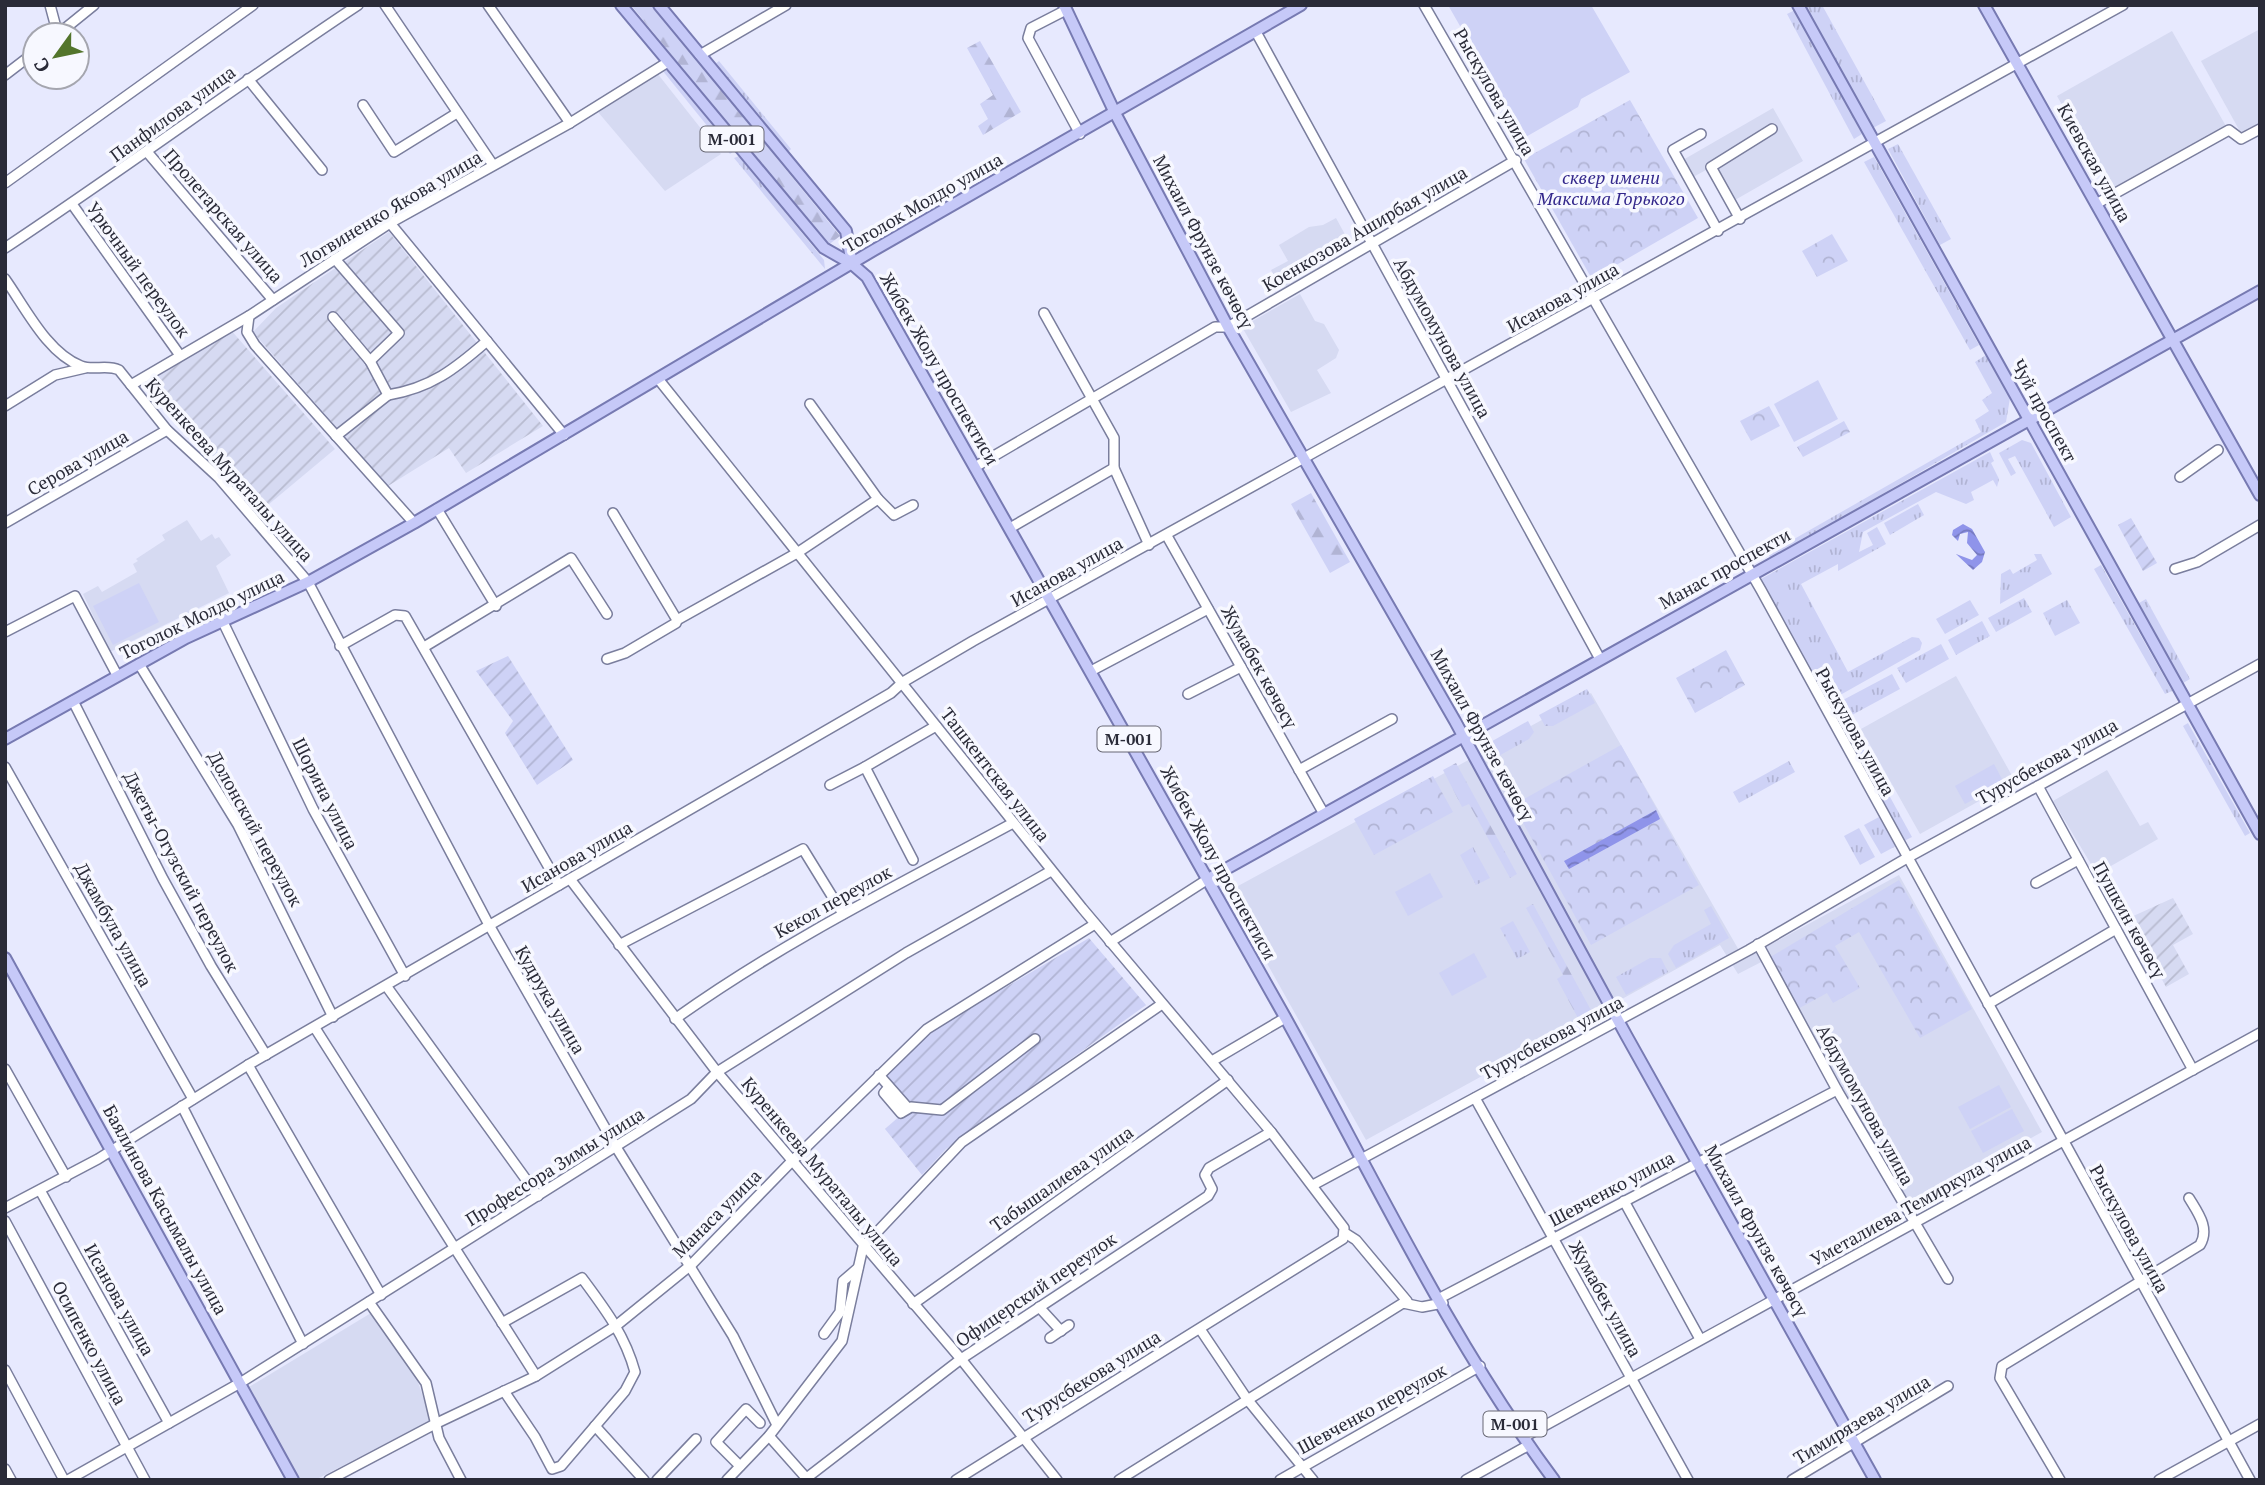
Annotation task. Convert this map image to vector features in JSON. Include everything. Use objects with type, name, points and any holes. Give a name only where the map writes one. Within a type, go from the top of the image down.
[{"type":"main road","name":"Жибек Жолу проспектиси","points":[[621,5],[824,248],[852,264],[867,277],[1208,879],[1441,1300],[1526,1441],[1554,1480]]},
{"type":"main road","name":"Жибек Жолу проспектиси","points":[[659,5],[846,232],[852,264]]},
{"type":"main road","name":"Тоголок Молдо улица","points":[[5,739],[117,675],[308,582],[414,523],[852,264],[1301,5]]},
{"type":"main road","name":"Чуй проспект","points":[[1798,5],[2260,834]]},
{"type":"main road","name":"Киевская улица","points":[[1984,5],[2260,495]]},
{"type":"main road","name":"Михаил Фрунзе көчөсү","points":[[1065,8],[1115,113],[1228,327],[1464,735],[1618,1021],[1875,1480]]},
{"type":"main road","name":"Манас проспекти","points":[[1208,879],[2260,291]]},
{"type":"main road","name":"Баялинова Касымалы улица","points":[[5,958],[113,1149],[293,1480]]},
{"type":"street","points":[[74,21],[94,5]]},
{"type":"street","points":[[5,183],[253,5]]},
{"type":"street","name":"Панфилова улица","points":[[5,248],[148,153],[248,79],[358,5]]},
{"type":"street","points":[[385,5],[493,165]]},
{"type":"street","points":[[488,5],[570,123]]},
{"type":"street","points":[[700,55],[786,5]]},
{"type":"street","name":"Рыскулова улица","points":[[1424,5],[1516,160],[1751,575],[2250,1480]]},
{"type":"street","name":"Исанова улица","points":[[5,1208],[41,1192],[248,1065],[891,693],[903,682],[2123,5]]},
{"type":"street","points":[[1065,8],[1031,28],[1028,38],[1080,134]]},
{"type":"street","name":"Абдумомунова улица","points":[[1256,32],[1600,659]]},
{"type":"street","name":"Логвиненко Якова улица","points":[[131,385],[179,354],[249,316],[390,223],[570,123],[668,62]]},
{"type":"street","points":[[5,75],[21,63]]},
{"type":"street","points":[[248,79],[322,170]]},
{"type":"street","points":[[363,105],[394,152],[457,113]]},
{"type":"street","points":[[1740,219],[1711,167],[1772,129]]},
{"type":"street","points":[[2096,204],[2229,130],[2241,139],[2260,129]]},
{"type":"street","points":[[1701,134],[1674,150],[1718,231]]},
{"type":"street","name":"Пролетарская улица","points":[[148,153],[273,300]]},
{"type":"street","name":"Коенкозова Аширбая улица","points":[[975,467],[1215,327],[1228,327],[1373,245],[1516,160]]},
{"type":"street","name":"Урючный переулок","points":[[72,204],[179,354]]},
{"type":"street","points":[[390,223],[564,435]]},
{"type":"street","points":[[335,259],[399,333],[370,361]]},
{"type":"street","points":[[5,279],[66,359],[85,368]]},
{"type":"street","points":[[1044,313],[1114,438],[1114,468],[1149,545]]},
{"type":"street","points":[[249,316],[247,332],[255,345],[414,523]]},
{"type":"street","points":[[333,317],[370,361],[388,395]]},
{"type":"street","points":[[336,436],[388,395],[408,392],[451,373],[487,341]]},
{"type":"street","name":"Куренкеева Мураталы улица","points":[[85,368],[113,367],[119,370],[167,430],[219,478],[308,582]]},
{"type":"street","points":[[5,406],[55,375],[85,368]]},
{"type":"street","name":"Ташкентская улица","points":[[659,380],[1051,870],[1212,1060],[1313,1185]]},
{"type":"street","points":[[810,404],[878,499],[894,515],[913,505]]},
{"type":"street","name":"Серова улица","points":[[5,523],[167,430]]},
{"type":"street","points":[[2180,477],[2218,450]]},
{"type":"street","points":[[1010,528],[1114,468]]},
{"type":"street","points":[[607,659],[625,653],[677,620],[797,553],[878,499]]},
{"type":"street","points":[[437,509],[496,606]]},
{"type":"street","points":[[613,513],[677,620]]},
{"type":"street","points":[[2175,569],[2197,562],[2260,525]]},
{"type":"street","name":"Жумабек көчөсү","points":[[1167,536],[1324,814]]},
{"type":"street","points":[[424,647],[572,558],[607,614]]},
{"type":"street","name":"Кудрука улица","points":[[308,582],[489,925],[616,1147],[733,1336],[777,1425]]},
{"type":"street","points":[[5,632],[75,596],[117,675]]},
{"type":"street","points":[[1091,671],[1208,609]]},
{"type":"street","points":[[341,646],[395,615],[405,616],[559,886]]},
{"type":"street","name":"Шорина улица","points":[[223,622],[313,809],[405,976]]},
{"type":"street","name":"Долонский переулок","points":[[139,664],[238,825],[333,1017]]},
{"type":"street","name":"Турусбекова улица","points":[[1313,1185],[1758,944],[1907,858],[2260,664]]},
{"type":"street","points":[[1188,694],[1241,667]]},
{"type":"street","name":"Джеты-Огузский переулок","points":[[73,701],[199,944],[266,1055]]},
{"type":"street","points":[[1299,770],[1392,719]]},
{"type":"street","points":[[830,785],[936,726]]},
{"type":"street","name":"Джамбула улица","points":[[5,767],[193,1099]]},
{"type":"street","points":[[865,767],[867,777],[913,860]]},
{"type":"street","name":"Пушкин көчөсү","points":[[2038,786],[2193,1070]]},
{"type":"street","name":"Кекол переулок","points":[[675,1019],[731,979],[843,914],[1013,823]]},
{"type":"street","points":[[619,945],[803,849],[843,914]]},
{"type":"street","points":[[2036,883],[2078,860]]},
{"type":"street","name":"Профессора Зимы улица","points":[[66,1480],[240,1383],[303,1344],[691,1098],[717,1072],[906,953],[1051,870]]},
{"type":"street","name":"Куренкеева Мураталы улица","points":[[570,879],[717,1072],[863,1247],[961,1359],[1058,1480]]},
{"type":"street","points":[[1110,942],[1208,879]]},
{"type":"street","name":"Манаса улица","points":[[329,1480],[536,1376],[617,1325],[691,1265],[792,1161],[927,1029],[1095,924]]},
{"type":"street","points":[[1988,1004],[2116,929]]},
{"type":"street","name":"Абдумомунова улица","points":[[1758,944],[1837,1090],[1948,1279]]},
{"type":"street","points":[[387,987],[538,1196]]},
{"type":"street","points":[[727,1480],[769,1436],[842,1341],[863,1247],[962,1142],[1162,1004]]},
{"type":"street","points":[[1212,1060],[1285,1018]]},
{"type":"street","points":[[315,1028],[536,1376]]},
{"type":"street","name":"Уметалиева Темиркула улица","points":[[1466,1480],[1630,1378],[2260,1033]]},
{"type":"street","points":[[879,1076],[908,1108],[942,1110],[1035,1039]]},
{"type":"street","points":[[248,1065],[381,1295]]},
{"type":"street","points":[[5,1069],[66,1177]]},
{"type":"street","name":"Табышалиева улица","points":[[913,1304],[1228,1080]]},
{"type":"street","name":"Шевченко улица","points":[[1407,1301],[1422,1307],[1441,1300],[1837,1090]]},
{"type":"street","name":"Жумабек улица","points":[[1475,1098],[1688,1480]]},
{"type":"street","points":[[182,1107],[303,1344]]},
{"type":"street","name":"Офицерский переулок","points":[[806,1479],[961,1359],[1208,1196],[1212,1189],[1205,1175],[1209,1168],[1271,1132]]},
{"type":"street","points":[[1119,1480],[1407,1301],[1356,1240],[1345,1233],[1313,1185]]},
{"type":"street","name":"Исанова улица","points":[[41,1192],[169,1423]]},
{"type":"street","points":[[2060,1480],[2000,1378],[2002,1366],[2200,1245],[2205,1237],[2204,1225],[2189,1198]]},
{"type":"street","points":[[1624,1201],[1700,1339]]},
{"type":"street","name":"Осипенко улица","points":[[5,1221],[145,1480]]},
{"type":"street","name":"Турусбекова улица","points":[[956,1480],[1343,1239],[1345,1233]]},
{"type":"street","points":[[824,1335],[840,1312],[843,1281],[858,1268]]},
{"type":"street","points":[[502,1323],[582,1278],[617,1325],[627,1345],[635,1372],[625,1391],[561,1465],[552,1469],[535,1437],[504,1391]]},
{"type":"street","points":[[369,1302],[426,1382],[438,1423],[439,1438],[460,1480]]},
{"type":"street","points":[[1039,1307],[1065,1328],[1050,1338]]},
{"type":"street","points":[[1200,1329],[1247,1399],[1313,1480]]},
{"type":"street","name":"Шевченко переулок","points":[[1280,1480],[1480,1366]]},
{"type":"street","points":[[5,1370],[66,1480]]},
{"type":"street","name":"Тимирязева улица","points":[[1791,1480],[1948,1386]]},
{"type":"street","points":[[740,1466],[716,1442],[743,1410],[748,1410],[760,1423]]},
{"type":"street","points":[[2159,1480],[2260,1424]]},
{"type":"street","points":[[595,1426],[644,1480]]},
{"type":"street","points":[[769,1436],[806,1479]]},
{"type":"street","points":[[657,1480],[696,1439]]},
{"type":"street","points":[[5,1469],[11,1480]]},
{"type":"shaded area","points":[[2260,29],[2260,125],[2242,135],[2201,61]]},
{"type":"shaded area","points":[[2172,31],[2227,128],[2112,193],[2057,96]]},
{"type":"shaded area","points":[[657,73],[721,154],[665,191],[598,112]]},
{"type":"shaded area","points":[[1773,108],[1803,161],[1735,200],[1715,165],[1686,181],[1676,164]]},
{"type":"shaded area","points":[[1336,218],[1348,240],[1320,257],[1324,264],[1282,289],[1271,270],[1288,261],[1279,245],[1309,227],[1323,225]]},
{"type":"shaded area","points":[[389,232],[543,426],[466,473],[449,448],[388,486],[253,332],[276,308]]},
{"type":"shaded area","points":[[1300,294],[1315,321],[1324,324],[1339,350],[1336,358],[1317,370],[1331,393],[1291,412],[1242,327]]},
{"type":"shaded area","points":[[230,329],[335,449],[262,510],[174,422],[144,383]]},
{"type":"shaded area","points":[[187,520],[201,541],[212,534],[215,539],[219,537],[231,555],[216,566],[229,593],[110,652],[83,594],[98,586],[102,592],[137,572],[133,564],[138,561],[136,559],[165,540],[162,535]]},
{"type":"shaded area","points":[[1956,676],[2015,781],[1920,834],[1861,729]]},
{"type":"shaded area","points":[[1591,693],[1744,959],[1899,875],[2042,1132],[1907,1206],[1767,959],[1738,974],[1720,945],[1366,1140],[1227,892]]},
{"type":"shaded area","points":[[2107,770],[2140,826],[2148,822],[2158,839],[2097,874],[2053,801]]},
{"type":"shaded area","points":[[2173,898],[2193,934],[2173,945],[2189,974],[2166,987],[2129,918]]},
{"type":"shaded area","points":[[371,1313],[412,1365],[431,1420],[315,1480],[297,1480],[249,1387]]},
{"type":"green space","points":[[631,5],[652,5],[840,236],[827,246]]},
{"type":"green space","points":[[1448,5],[1591,5],[1630,72],[1581,99],[1578,107],[1524,138]]},
{"type":"green space","points":[[1805,5],[1822,5],[1886,121],[1873,128]]},
{"type":"green space","points":[[1795,10],[1862,134],[1854,139],[1787,14]]},
{"type":"green space","points":[[980,41],[1021,112],[983,135],[978,126],[988,119],[980,104],[993,95],[967,48]]},
{"type":"green space","points":[[719,61],[791,149],[788,152],[715,64]]},
{"type":"green space","points":[[667,68],[734,151],[730,154],[662,70]]},
{"type":"green space","name":"сквер имени Максима Горького","points":[[1630,100],[1698,218],[1592,279],[1524,159]]},
{"type":"green space","points":[[1898,144],[1951,239],[1940,245],[1888,149]]},
{"type":"green space","points":[[739,156],[824,260],[825,269],[734,158]]},
{"type":"green space","points":[[1874,157],[1979,345],[1970,350],[1864,162]]},
{"type":"green space","points":[[1832,234],[1848,261],[1817,277],[1802,251]]},
{"type":"green space","points":[[1986,355],[2010,398],[2006,422],[1771,559],[1768,554],[1981,432],[1975,420],[1989,411],[1982,400],[1992,393],[1975,362]]},
{"type":"green space","points":[[1818,380],[1838,419],[1794,442],[1774,404]]},
{"type":"green space","points":[[1769,406],[1780,426],[1751,441],[1740,421]]},
{"type":"green space","points":[[1844,421],[1850,432],[1803,457],[1797,447]]},
{"type":"green space","points":[[2022,440],[2031,443],[2071,517],[2054,527],[2015,456],[2008,459],[2016,473],[2011,476],[1999,453]]},
{"type":"green space","points":[[1990,452],[1994,461],[1991,463],[1999,479],[1997,487],[1993,480],[1971,492],[1974,500],[1966,504],[1936,492],[1863,532],[1859,552],[1873,545],[1867,533],[1877,527],[1886,544],[1838,571],[1838,564],[1801,584],[1848,672],[1912,637],[1919,638],[1922,643],[1920,650],[1826,703],[1760,582],[1761,579]]},
{"type":"green space","points":[[1311,493],[1350,562],[1330,573],[1291,504]]},
{"type":"green space","points":[[1918,504],[1924,515],[1890,535],[1884,523]]},
{"type":"green space","points":[[2131,518],[2157,563],[2143,571],[2118,525]]},
{"type":"green space","points":[[2034,554],[2041,554],[2052,574],[2000,604],[2001,574],[2010,569],[2013,574],[2037,560]]},
{"type":"green space","points":[[2101,565],[2172,691],[2165,694],[2094,569]]},
{"type":"green space","points":[[139,583],[159,622],[113,645],[93,606]]},
{"type":"green space","points":[[2024,598],[2032,612],[1996,632],[1988,618]]},
{"type":"green space","points":[[2146,599],[2190,679],[2183,683],[2139,603]]},
{"type":"green space","points":[[1970,600],[1979,615],[1945,634],[1936,619]]},
{"type":"green space","points":[[2067,600],[2080,623],[2055,636],[2043,613]]},
{"type":"green space","points":[[1982,621],[1990,636],[1956,655],[1948,640]]},
{"type":"green space","points":[[1941,644],[1949,659],[1906,683],[1897,668]]},
{"type":"green space","points":[[1726,650],[1745,685],[1695,713],[1676,678]]},
{"type":"green space","points":[[508,656],[573,760],[537,785],[505,733],[513,721],[476,671]]},
{"type":"green space","points":[[1892,674],[1900,689],[1852,715],[1843,700]]},
{"type":"green space","points":[[1587,689],[1595,703],[1553,726],[1545,726],[1539,715]]},
{"type":"green space","points":[[1528,721],[1534,732],[1529,739],[1495,758],[1487,744]]},
{"type":"green space","points":[[2188,723],[2250,833],[2245,836],[2183,726]]},
{"type":"green space","points":[[1851,726],[1912,837],[1904,841],[1842,730]]},
{"type":"green space","points":[[1621,745],[1699,885],[1591,945],[1513,805]]},
{"type":"green space","points":[[1789,761],[1795,772],[1739,803],[1733,792]]},
{"type":"green space","points":[[1456,763],[1517,874],[1510,878],[1469,804],[1462,807],[1443,770]]},
{"type":"green space","points":[[1994,764],[2004,783],[1965,804],[1955,786]]},
{"type":"green space","points":[[1433,776],[1453,812],[1374,855],[1354,819]]},
{"type":"green space","points":[[1879,817],[1896,846],[1881,854],[1864,825]]},
{"type":"green space","points":[[1859,828],[1875,857],[1860,865],[1844,836]]},
{"type":"green space","points":[[1473,847],[1490,878],[1476,885],[1460,855]]},
{"type":"green space","points":[[1430,873],[1443,897],[1408,916],[1395,892]]},
{"type":"green space","points":[[1899,880],[1972,1009],[1920,1038],[1859,932],[1835,946],[1860,988],[1833,1003],[1827,993],[1796,1010],[1767,959]]},
{"type":"green space","points":[[1533,904],[1592,1012],[1579,1020],[1557,979],[1563,975],[1526,908]]},
{"type":"green space","points":[[1711,906],[1729,938],[1676,968],[1668,954],[1674,945],[1711,924],[1704,910]]},
{"type":"green space","points":[[1513,921],[1530,952],[1517,959],[1500,928]]},
{"type":"green space","points":[[1089,938],[1146,1005],[946,1149],[922,1175],[885,1129],[910,1107],[884,1077],[935,1029]]},
{"type":"green space","points":[[1474,953],[1487,977],[1452,996],[1439,973]]},
{"type":"green space","points":[[1650,958],[1661,958],[1668,972],[1626,995],[1616,977]]},
{"type":"green space","points":[[1999,1085],[2011,1107],[1970,1129],[1958,1107]]},
{"type":"green space","points":[[2012,1109],[2024,1131],[1983,1153],[1971,1131]]},
{"type":"water","points":[[1963,524],[1972,529],[1985,552],[1982,562],[1973,570],[1956,554],[1972,560],[1977,555],[1967,543],[1968,532],[1960,534],[1958,541],[1952,535],[1953,530]]},
{"type":"water","points":[[1656,810],[1660,819],[1569,869],[1564,861]]}]
